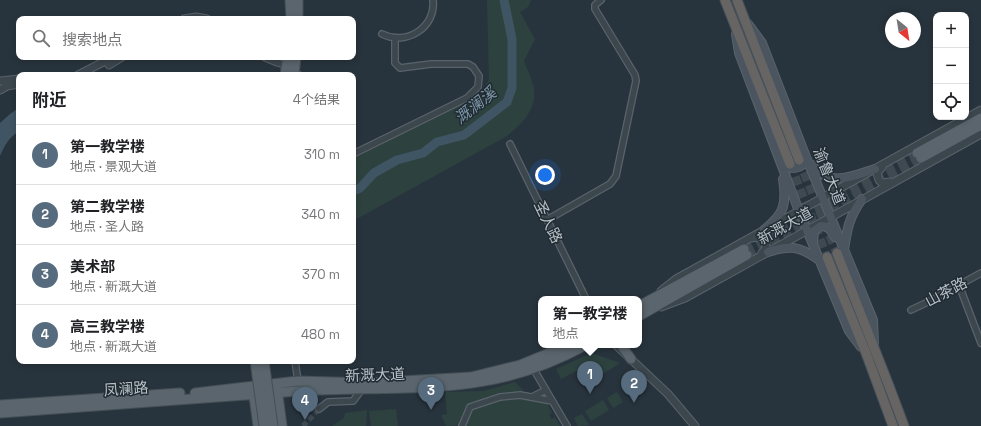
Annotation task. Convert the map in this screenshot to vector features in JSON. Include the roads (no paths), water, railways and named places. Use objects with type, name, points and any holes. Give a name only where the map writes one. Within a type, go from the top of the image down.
[{"type":"highway","name":"渝鲁大道","points":[[725,0],[790,164]]},
{"type":"highway","name":"渝鲁大道","points":[[737,0],[802,158]]},
{"type":"highway","name":"渝鲁大道","points":[[841,252],[894,426]]},
{"type":"highway","name":"渝鲁大道","points":[[823,259],[870,351],[904,426]]},
{"type":"main road","points":[[290,0],[291,16]]},
{"type":"main road","points":[[298,0],[298,16]]},
{"type":"main road","name":"渝鲁大道","points":[[734,24],[739,53],[806,230],[813,247],[823,259]]},
{"type":"main road","points":[[286,72],[288,60]]},
{"type":"main road","points":[[294,72],[296,60]]},
{"type":"main road","points":[[981,118],[919,156],[981,126]]},
{"type":"main road","points":[[780,160],[787,166],[794,168],[802,164],[802,158]]},
{"type":"main road","points":[[802,158],[818,173],[827,178],[846,178],[875,169]]},
{"type":"main road","name":"渝鲁大道","points":[[802,158],[823,198],[831,217],[841,252]]},
{"type":"main road","points":[[764,230],[778,218],[783,208],[785,190],[780,160]]},
{"type":"main road","points":[[841,252],[849,221],[854,210],[862,199]]},
{"type":"main road","points":[[813,247],[814,231],[821,226],[825,226],[830,229],[841,252]]},
{"type":"main road","points":[[768,252],[790,247],[800,249],[823,259]]},
{"type":"main road","name":"新溉大道","points":[[642,309],[650,299],[746,248]]},
{"type":"main road","name":"新溉大道","points":[[642,311],[746,248]]},
{"type":"main road","name":"新溉大道","points":[[253,390],[276,383],[298,381],[368,383],[471,377],[520,366],[562,348]]},
{"type":"main road","name":"新溉大道","points":[[253,390],[278,393],[472,383],[522,372],[567,355],[580,348]]},
{"type":"main road","points":[[623,348],[631,359]]},
{"type":"main road","points":[[255,364],[264,426]]},
{"type":"main road","points":[[264,364],[273,426]]},
{"type":"main road","points":[[276,383],[282,426]]},
{"type":"main road","points":[[253,390],[258,426]]},
{"type":"main road","name":"凤澜路","points":[[0,405],[253,390]]},
{"type":"main road","name":"凤澜路","points":[[0,413],[253,390]]},
{"type":"street","points":[[382,34],[395,38],[401,38],[411,36],[420,31],[428,23],[432,14],[433,0]]},
{"type":"street","points":[[547,220],[610,184],[616,176],[636,81],[634,75],[595,9],[595,5],[601,0]]},
{"type":"street","points":[[356,153],[467,98],[478,88],[479,76],[472,66],[468,64],[431,64],[400,68],[395,63],[395,38]]},
{"type":"street","points":[[84,72],[107,60]]},
{"type":"street","points":[[94,72],[116,60]]},
{"type":"street","points":[[272,60],[296,72]]},
{"type":"street","points":[[273,60],[277,62]]},
{"type":"street","points":[[0,81],[16,79]]},
{"type":"street","points":[[0,90],[6,86],[16,84]]},
{"type":"street","name":"新溉大道","points":[[746,248],[764,230],[981,110]]},
{"type":"street","name":"新溉大道","points":[[642,311],[685,298],[981,134]]},
{"type":"street","name":"圣人路","points":[[510,144],[585,296]]},
{"type":"street","points":[[890,161],[877,173],[877,177],[882,183],[896,181]]},
{"type":"street","points":[[746,248],[756,237],[764,240],[766,247],[757,258]]},
{"type":"street","name":"山茶路","points":[[910,310],[981,273]]},
{"type":"street","points":[[959,285],[981,343]]},
{"type":"street","points":[[619,348],[668,394],[695,426]]},
{"type":"street","points":[[295,364],[298,381]]},
{"type":"street","points":[[533,368],[566,426]]},
{"type":"street","points":[[319,409],[328,402],[353,401],[362,389]]},
{"type":"street","points":[[532,397],[546,390]]},
{"type":"street","points":[[462,426],[470,406],[500,396],[520,395],[552,401]]},
{"type":"water","points":[[16,110],[16,134],[5,146],[0,156],[0,123]]},
{"type":"waterway","name":"溉澜溪","points":[[356,190],[360,188],[374,173],[397,160],[423,153],[437,142],[464,135],[507,102],[512,88],[512,39],[504,0]]},
{"type":"tunnel","points":[[744,249],[917,153]]},
{"type":"tunnel","points":[[747,255],[921,158]]},
{"type":"tunnel","points":[[799,160],[837,253]]},
{"type":"tunnel","points":[[790,164],[827,257]]},
{"type":"tunnel","points":[[303,426],[319,409]]},
{"type":"place","name":"第一教学楼","points":[[590,394]]},
{"type":"place","name":"第二教学楼","points":[[634,403]]},
{"type":"place","name":"美术部","points":[[431,410]]},
{"type":"place","name":"高三教学楼","points":[[305,420]]}]
